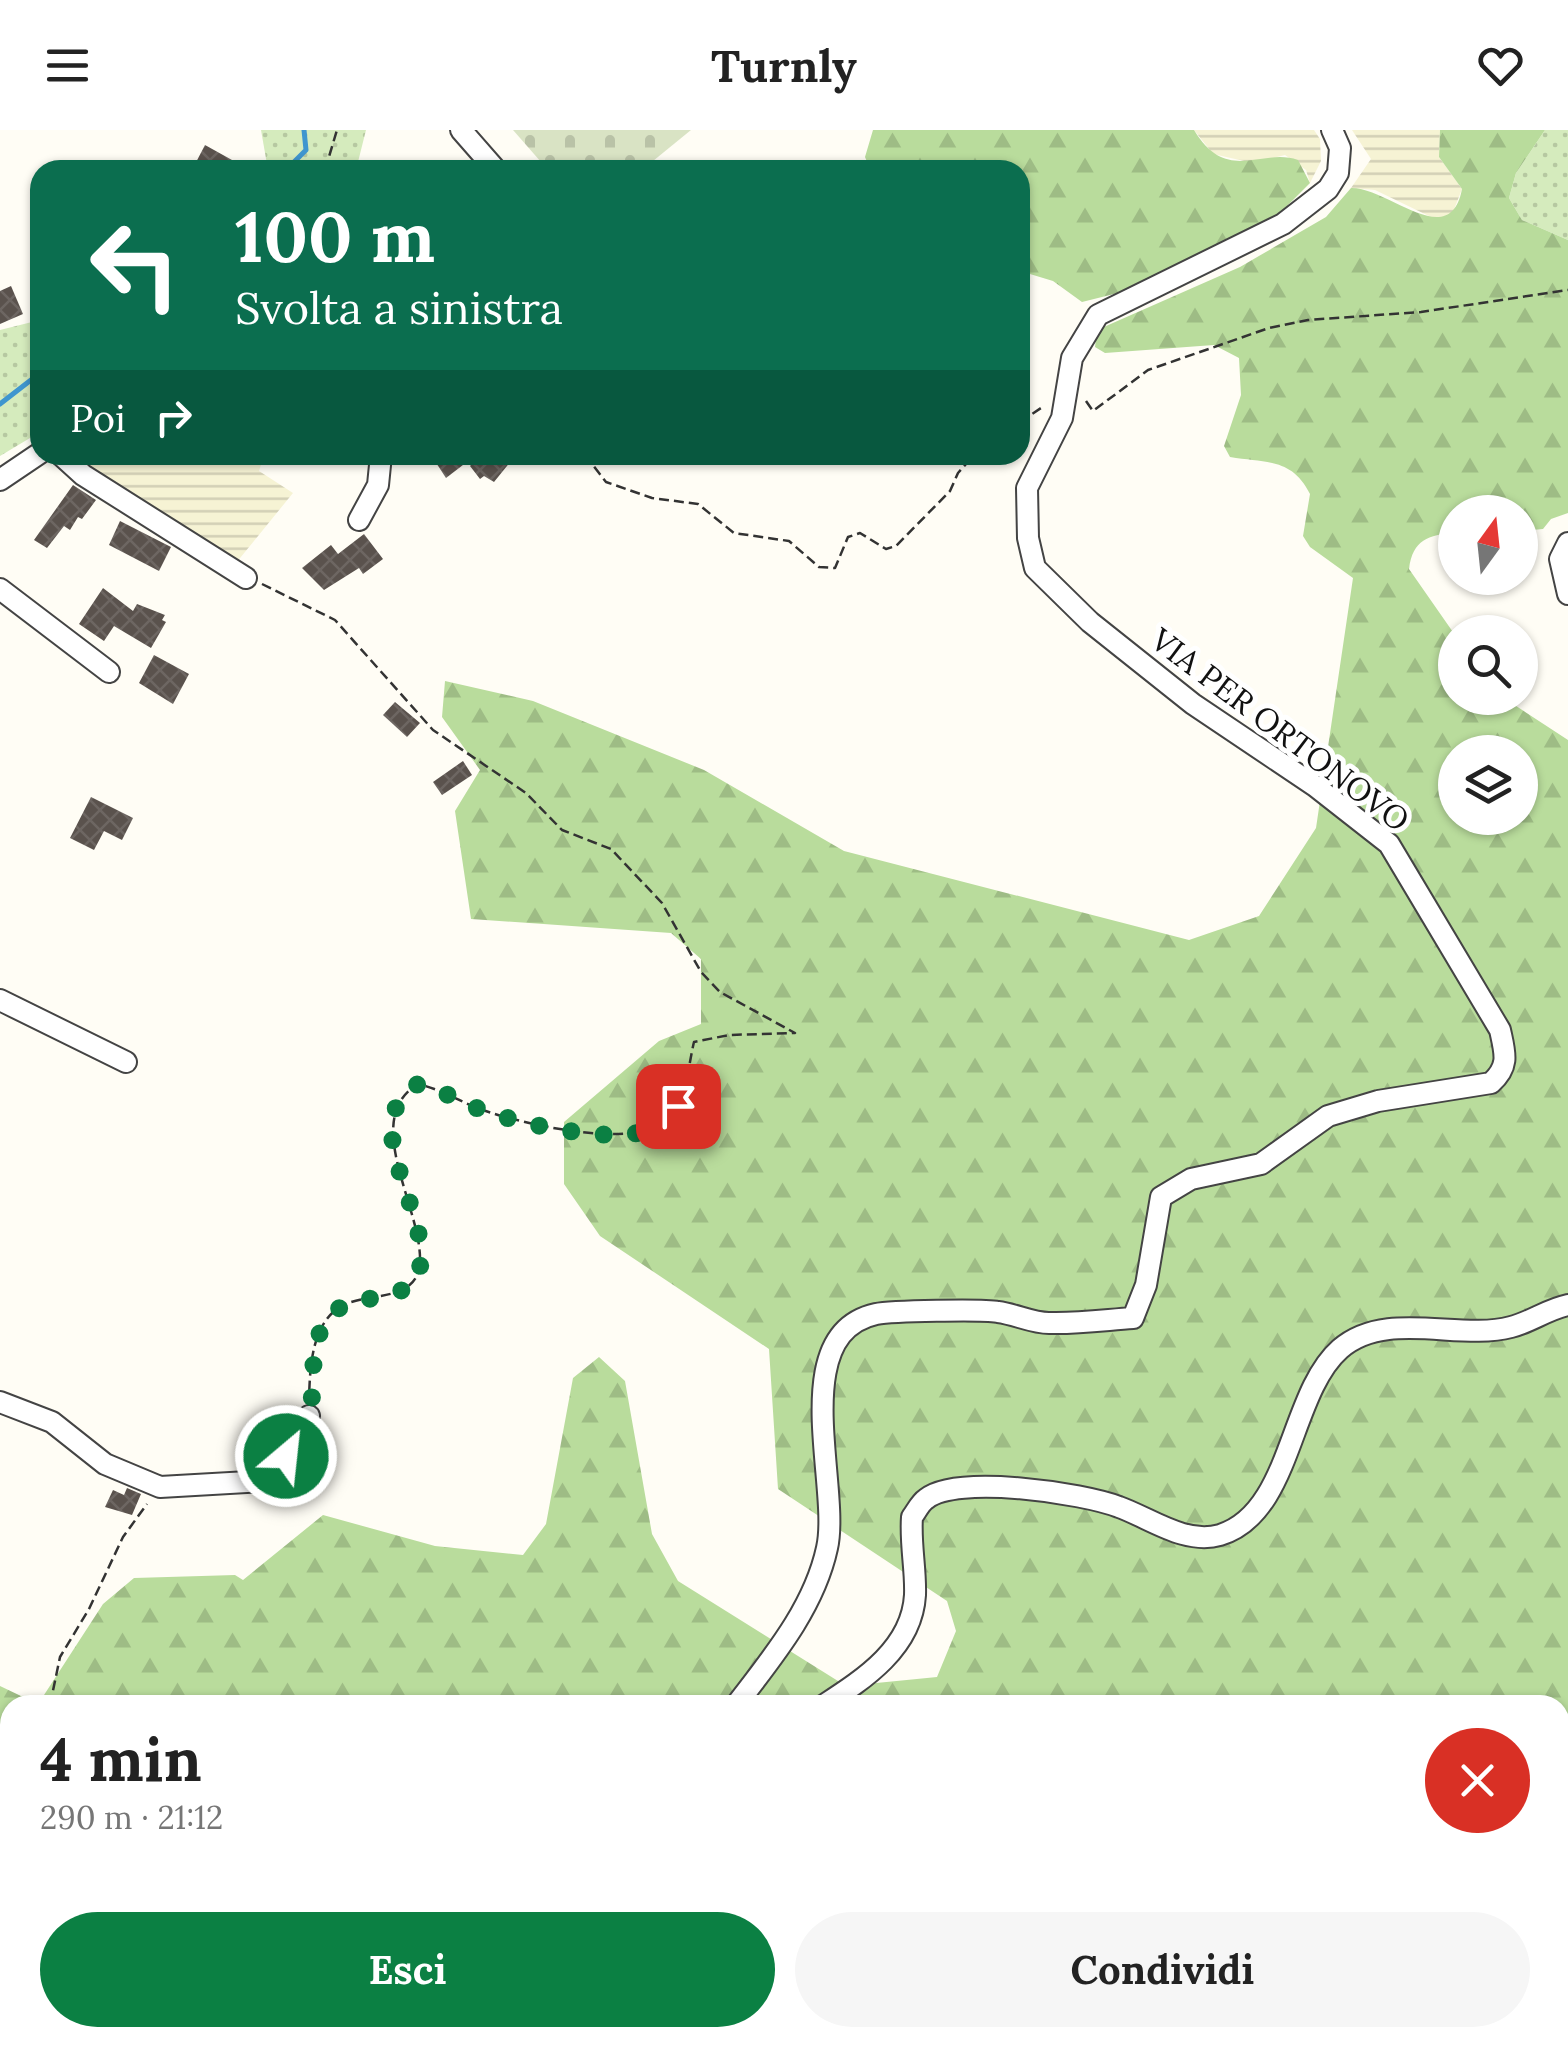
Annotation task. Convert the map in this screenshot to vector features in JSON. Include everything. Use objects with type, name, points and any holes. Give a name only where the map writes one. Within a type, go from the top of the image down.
[{"type":"street","points":[[462,130],[488,160]]},
{"type":"street","name":"VIA PER ORTONOVO","points":[[744,1695],[766,1668],[816,1583],[828,1545],[822,1382],[831,1350],[851,1326],[875,1314],[995,1311],[1046,1324],[1133,1318],[1146,1284],[1161,1197],[1191,1179],[1261,1164],[1328,1116],[1378,1100],[1491,1084],[1503,1072],[1506,1060],[1500,1030],[1389,844],[1315,786],[1193,704],[1090,622],[1035,568],[1028,538],[1027,488],[1062,418],[1072,358],[1098,315],[1283,224],[1328,189],[1338,173],[1340,148],[1332,130]]},
{"type":"street","points":[[0,480],[30,460]]},
{"type":"street","points":[[72,465],[246,578]]},
{"type":"street","points":[[359,520],[378,485],[380,465]]},
{"type":"street","points":[[1568,542],[1560,558],[1568,594]]},
{"type":"street","points":[[0,590],[109,672]]},
{"type":"street","points":[[0,1000],[126,1062]]},
{"type":"street","points":[[840,1695],[876,1672],[903,1634],[915,1600],[912,1517],[927,1497],[968,1488],[1018,1486],[1118,1506],[1154,1525],[1216,1537],[1241,1526],[1271,1486],[1296,1435],[1314,1378],[1343,1346],[1379,1333],[1425,1327],[1510,1328],[1568,1305]]},
{"type":"street","points":[[0,1402],[52,1422],[105,1464],[160,1486],[264,1481],[286,1456],[309,1416]]},
{"type":"path","points":[[328,160],[337,130]]},
{"type":"path","points":[[1080,392],[1093,411],[1148,370],[1269,328],[1568,290]]},
{"type":"path","points":[[593,465],[606,482],[652,498],[698,504],[734,533],[788,541],[819,567],[835,568],[848,538],[860,533],[886,550],[896,546],[950,491],[965,465]]},
{"type":"path","points":[[246,578],[310,604],[335,620],[433,730],[526,793],[562,830],[611,849],[654,893],[701,972],[720,992],[795,1033],[729,1035],[694,1042],[678,1106],[667,1121],[648,1131],[625,1134],[529,1122],[480,1109],[445,1090],[418,1084],[403,1094],[392,1118],[393,1144],[417,1221],[420,1266],[414,1283],[392,1295],[361,1299],[330,1316],[318,1337],[310,1373],[309,1416]]},
{"type":"path","points":[[52,1695],[60,1657],[90,1610],[122,1537],[160,1486]]},
{"type":"shaded area","points":[[1194,130],[1314,130],[1320,139],[1321,161],[1310,183],[1306,170],[1285,155],[1253,163],[1213,154]]},
{"type":"shaded area","points":[[1352,130],[1440,130],[1439,157],[1462,189],[1453,212],[1443,218],[1431,217],[1375,190],[1351,188],[1371,159]]},
{"type":"shaded area","points":[[82,465],[261,465],[259,471],[293,493],[236,563],[97,479]]},
{"type":"green space","points":[[261,130],[366,130],[358,160],[266,160]]},
{"type":"green space","points":[[513,130],[691,130],[654,160],[539,160]]},
{"type":"green space","points":[[873,130],[1194,130],[1206,147],[1232,160],[1298,160],[1310,183],[1277,216],[1142,287],[1082,302],[1053,281],[1030,274],[1030,160],[865,157]]},
{"type":"green space","points":[[1440,130],[1545,130],[1516,173],[1509,198],[1522,220],[1568,240],[1568,513],[1538,529],[1538,495],[1438,495],[1438,535],[1418,545],[1409,569],[1441,615],[1438,615],[1438,715],[1530,715],[1568,740],[1568,1695],[44,1695],[103,1604],[134,1578],[235,1575],[243,1580],[323,1515],[435,1546],[523,1555],[546,1524],[573,1378],[599,1357],[625,1381],[652,1534],[678,1581],[846,1686],[937,1677],[956,1631],[947,1601],[778,1489],[769,1349],[600,1236],[564,1184],[564,1122],[659,1041],[701,1024],[701,959],[671,933],[471,919],[455,811],[480,770],[442,717],[445,681],[533,701],[704,770],[844,851],[1189,940],[1259,916],[1316,828],[1353,578],[1310,547],[1303,536],[1310,494],[1303,482],[1277,464],[1230,457],[1224,446],[1241,395],[1239,358],[1214,345],[1105,353],[1095,347],[1097,330],[1240,267],[1326,217],[1351,188],[1366,190],[1431,217],[1445,216],[1455,207],[1462,189],[1439,157]]},
{"type":"green space","points":[[1545,130],[1568,130],[1568,240],[1522,220],[1509,198],[1516,173]]},
{"type":"green space","points":[[30,322],[30,438],[0,456],[0,330]]},
{"type":"green space","points":[[0,1686],[19,1695],[0,1695]]},
{"type":"building","points":[[205,145],[232,160],[197,160]]},
{"type":"building","points":[[11,286],[23,314],[0,324],[0,291]]},
{"type":"building","points":[[438,465],[463,465],[446,478]]},
{"type":"building","points":[[508,465],[494,482],[484,476],[480,479],[470,466]]},
{"type":"building","points":[[73,485],[96,500],[70,530],[64,526],[47,548],[34,540]]},
{"type":"building","points":[[120,521],[171,547],[159,571],[109,545]]},
{"type":"building","points":[[364,534],[383,559],[363,574],[359,568],[324,590],[302,568],[331,545],[338,554]]},
{"type":"building","points":[[103,588],[133,611],[137,604],[165,615],[162,620],[166,622],[151,648],[114,626],[104,641],[79,624]]},
{"type":"building","points":[[154,655],[189,674],[173,704],[139,683]]},
{"type":"building","points":[[395,702],[420,723],[407,737],[383,715]]},
{"type":"building","points":[[463,761],[472,775],[442,795],[433,782]]},
{"type":"building","points":[[91,797],[133,818],[122,840],[104,831],[94,850],[70,838]]},
{"type":"building","points":[[127,1488],[141,1494],[132,1515],[105,1507],[113,1490],[124,1495]]},
{"type":"waterway","points":[[296,160],[306,150],[304,130]]},
{"type":"waterway","points":[[0,404],[30,381]]},
{"type":"route","points":[[286,1456],[309,1416],[310,1373],[318,1337],[330,1316],[341,1306],[392,1295],[414,1283],[420,1266],[417,1221],[393,1144],[392,1118],[403,1094],[418,1084],[445,1090],[480,1109],[516,1120],[625,1134],[648,1131],[667,1121],[678,1106]]}]
